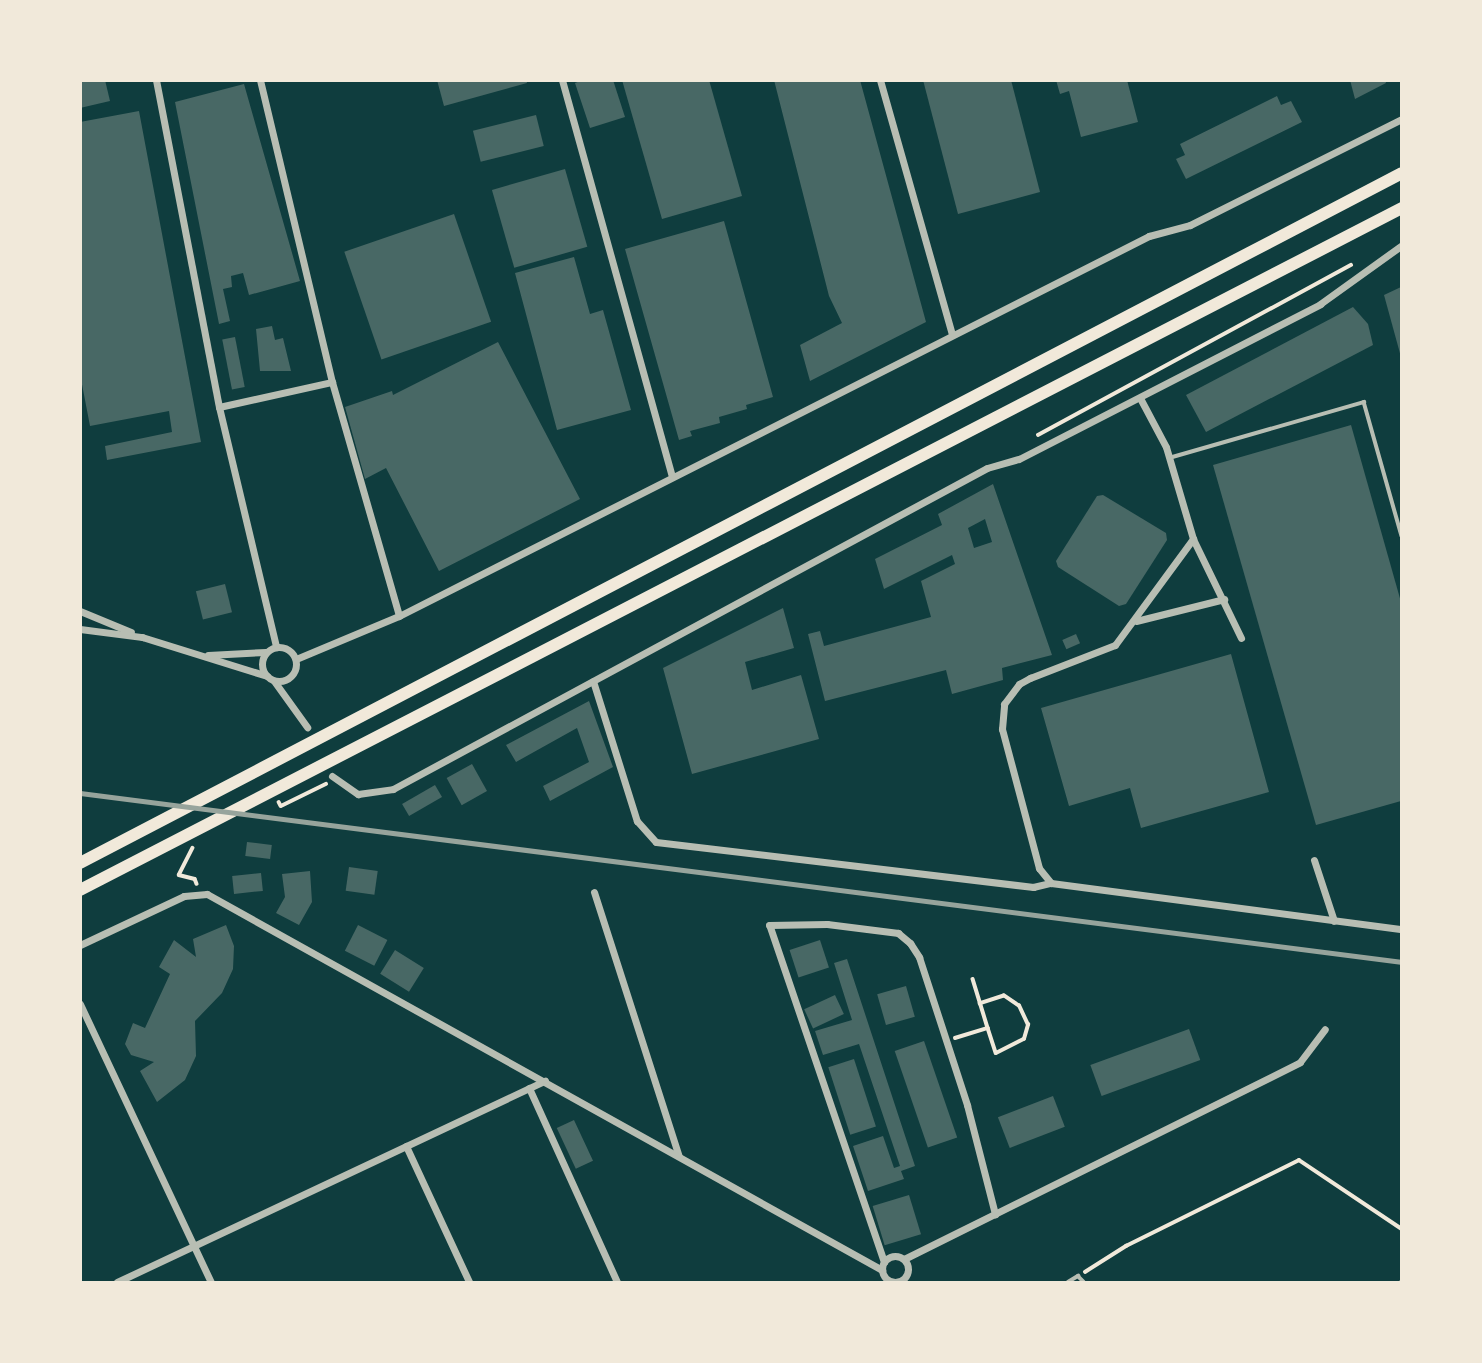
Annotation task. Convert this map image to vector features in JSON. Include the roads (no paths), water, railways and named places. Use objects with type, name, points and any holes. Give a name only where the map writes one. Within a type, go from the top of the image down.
[{"type":"main road","points":[[80,863],[1402,173]]},
{"type":"main road","points":[[80,890],[1402,208]]},
{"type":"street","points":[[156,80],[219,407],[276,647]]},
{"type":"street","points":[[260,80],[332,382],[399,616]]},
{"type":"street","points":[[562,80],[672,477]]},
{"type":"street","points":[[880,80],[952,335]]},
{"type":"street","points":[[296,659],[399,616],[1149,236],[1197,222],[1402,119]]},
{"type":"street","points":[[332,776],[358,794],[393,789],[988,468],[1018,459],[1320,304],[1360,271],[1402,246]]},
{"type":"street","points":[[219,407],[332,382]]},
{"type":"street","points":[[1140,398],[1169,458],[1193,539],[1241,638]]},
{"type":"street","points":[[1051,883],[1039,869],[1002,729],[1004,705],[1019,684],[1030,678],[1115,645],[1193,539]]},
{"type":"street","points":[[1135,621],[1224,599]]},
{"type":"street","points":[[80,611],[142,637],[207,655],[230,667],[270,678],[293,674],[296,659]]},
{"type":"street","points":[[80,629],[142,637]]},
{"type":"street","points":[[207,655],[266,653],[276,647],[286,648],[296,659]]},
{"type":"street","points":[[266,653],[262,667],[307,727]]},
{"type":"street","points":[[593,681],[637,821],[656,842],[1033,887],[1051,883],[1402,929]]},
{"type":"street","points":[[1314,860],[1334,921]]},
{"type":"street","points":[[594,892],[680,1157]]},
{"type":"street","points":[[80,945],[199,893],[229,904],[680,1157],[883,1266]]},
{"type":"street","points":[[904,1259],[909,1269],[907,1281],[891,1282],[883,1266],[769,925],[827,924],[898,933],[919,957],[976,1136],[995,1214]]},
{"type":"street","points":[[80,1003],[211,1283]]},
{"type":"street","points":[[883,1266],[891,1256],[904,1259],[1300,1062],[1325,1029]]},
{"type":"street","points":[[117,1283],[545,1081]]},
{"type":"street","points":[[529,1088],[617,1283]]},
{"type":"street","points":[[406,1146],[469,1283]]},
{"type":"lane","points":[[1169,458],[1364,402],[1402,536]]},
{"type":"lane","points":[[1068,1283],[1078,1276],[1084,1283]]},
{"type":"railway","points":[[80,793],[1402,962]]}]
